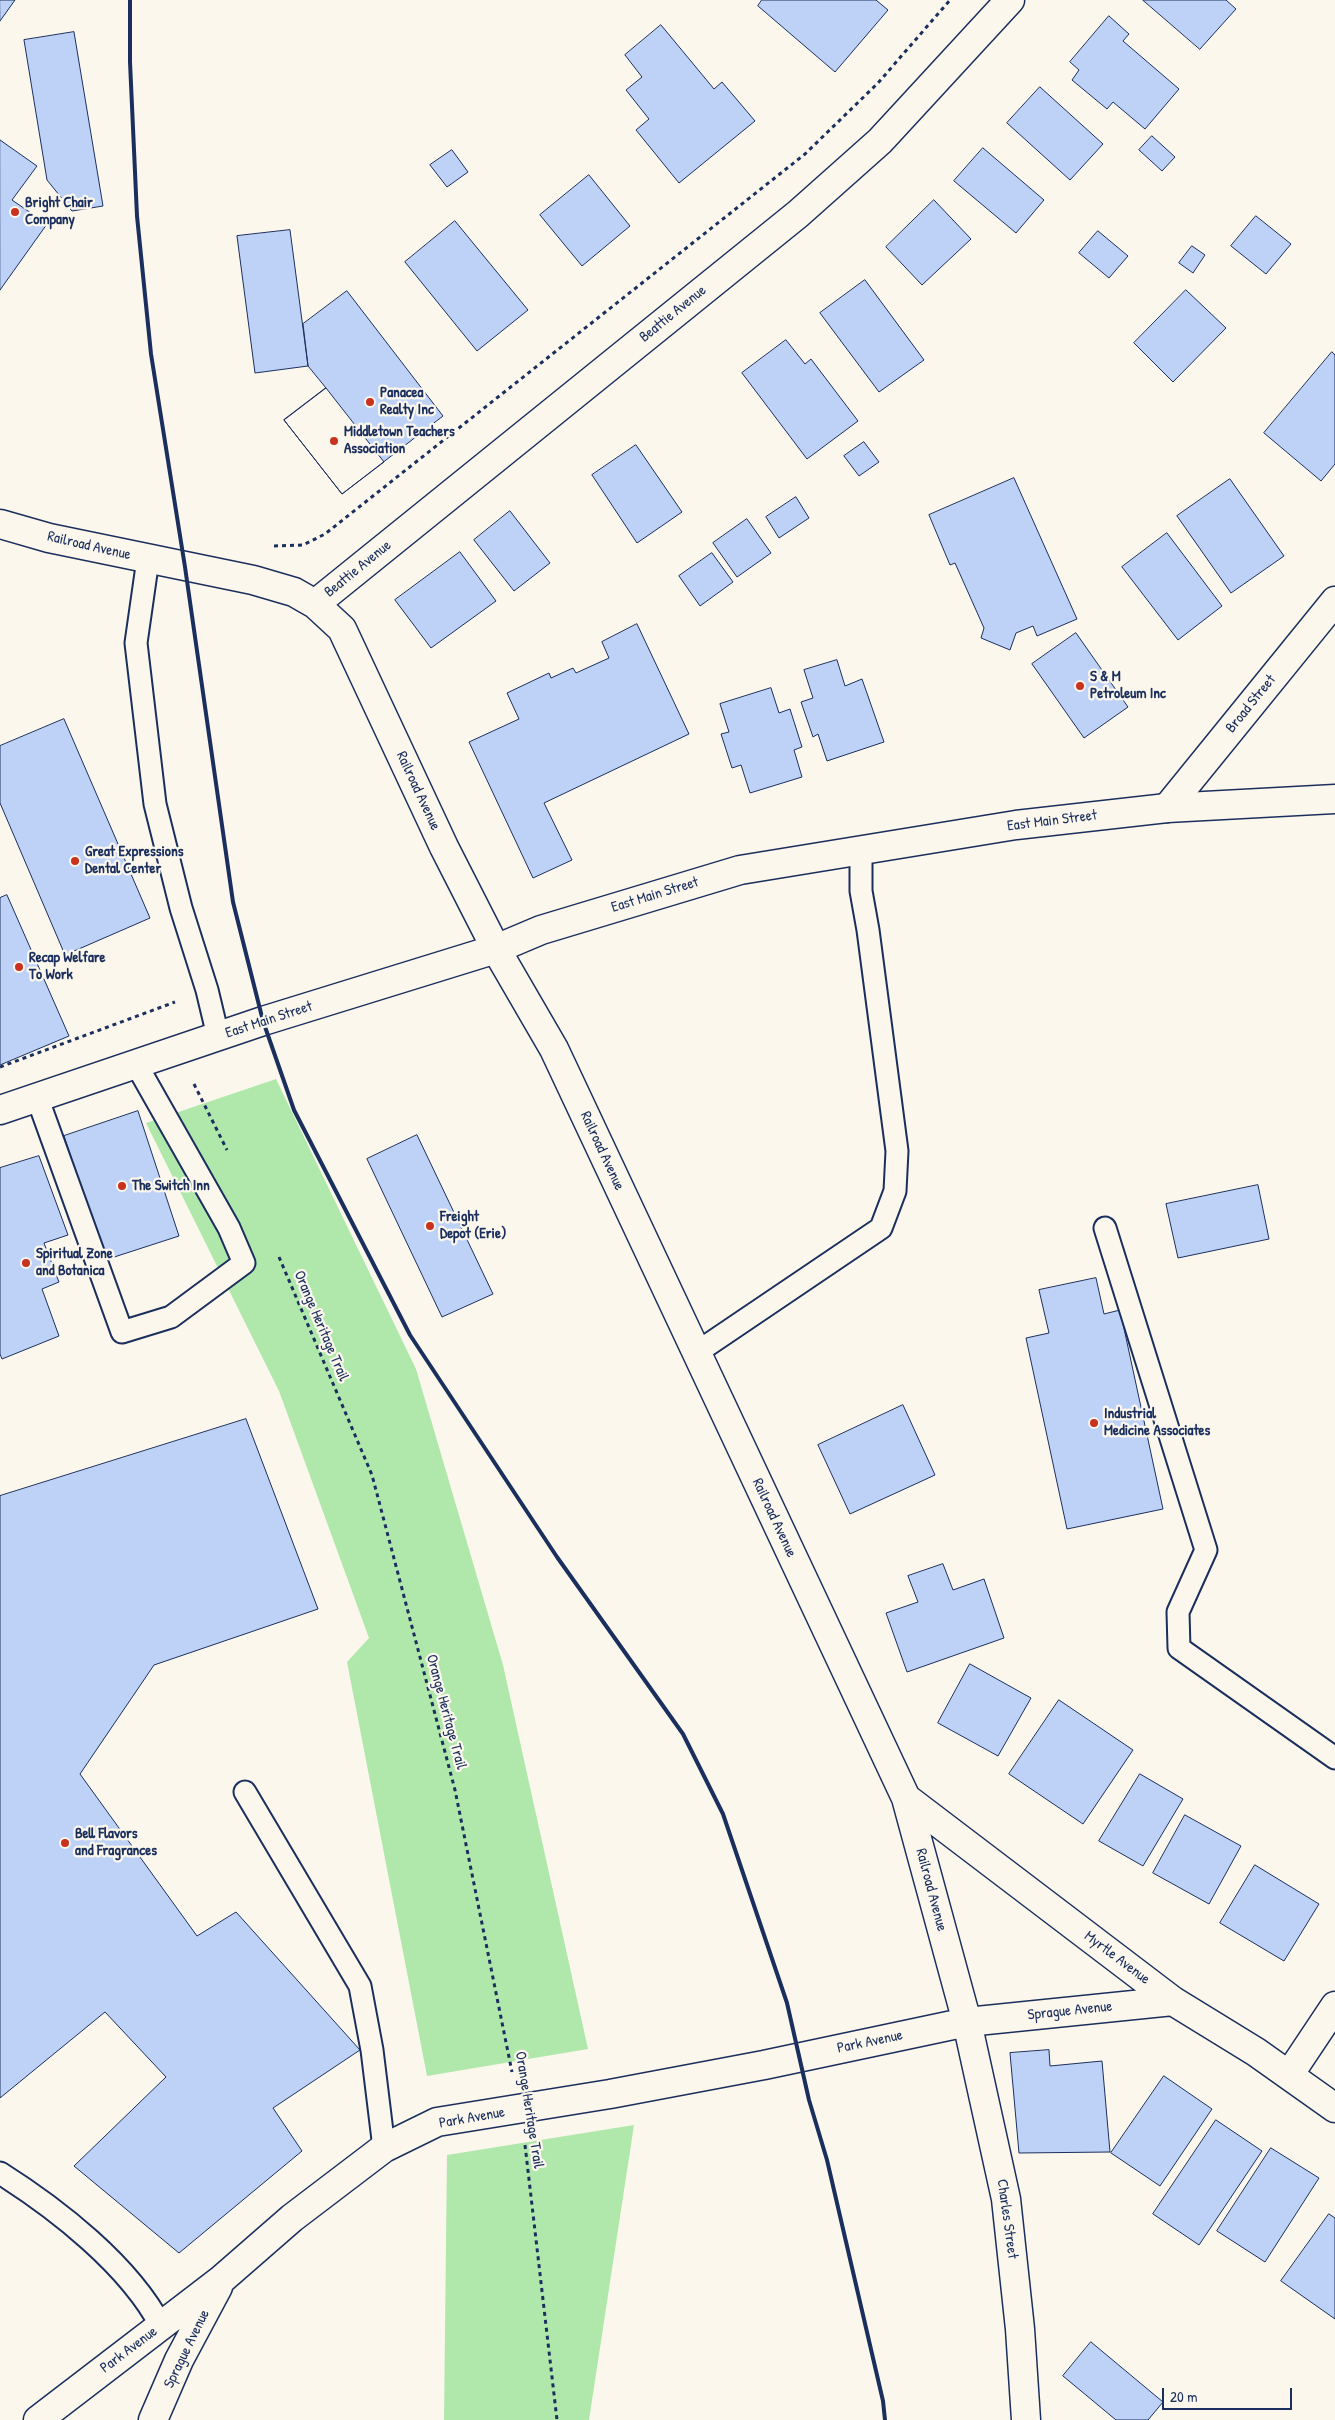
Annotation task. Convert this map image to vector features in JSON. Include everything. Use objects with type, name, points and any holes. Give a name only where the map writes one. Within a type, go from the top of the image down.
[{"type":"street","name":"Beattie Avenue","points":[[315,604],[798,214],[880,141],[1010,0]]},
{"type":"street","name":"Railroad Avenue","points":[[0,524],[48,538],[253,580],[294,592],[315,604],[342,629],[444,847],[496,949],[554,1049],[906,1798],[967,2022]]},
{"type":"street","name":"Broad Street","points":[[1167,808],[1335,601]]},
{"type":"street","name":"East Main Street","points":[[0,1110],[263,1020],[496,949],[541,930],[740,870],[1016,825],[1167,808],[1335,799]]},
{"type":"street","name":"Myrtle Avenue","points":[[906,1798],[1173,2001],[1289,2075],[1335,2108]]},
{"type":"street","name":"Sprague Avenue","points":[[967,2022],[1173,2001]]},
{"type":"street","points":[[1289,2075],[1335,2006]]},
{"type":"street","name":"Park Avenue","points":[[38,2420],[222,2279],[292,2218],[384,2148],[437,2122],[754,2067],[967,2022]]},
{"type":"street","name":"Charles Street","points":[[967,2022],[1006,2199],[1020,2329],[1026,2420]]},
{"type":"street","name":"Sprague Avenue","points":[[153,2420],[179,2360],[222,2279]]},
{"type":"lane","points":[[148,559],[136,643],[147,721],[155,804],[180,908],[207,990],[218,1036]]},
{"type":"lane","points":[[696,1353],[881,1228],[896,1191],[896,1151],[868,930],[861,891],[861,850]]},
{"type":"lane","points":[[37,1097],[122,1332],[171,1317],[244,1264],[229,1228],[136,1064]]},
{"type":"lane","points":[[1105,1228],[1206,1550],[1178,1612],[1179,1648],[1335,1758]]},
{"type":"lane","points":[[245,1792],[360,1986],[372,2050],[384,2148]]},
{"type":"lane","points":[[0,2173],[26,2190],[95,2245],[150,2306],[161,2326]]},
{"type":"path","points":[[268,547],[303,545],[325,534],[805,154],[878,82],[950,0]]},
{"type":"path","points":[[0,1067],[207,990]]},
{"type":"path","points":[[178,1050],[227,1151]]},
{"type":"path","name":"Orange Heritage Trail","points":[[275,1248],[372,1475],[455,1790],[520,2109],[557,2420]]},
{"type":"green space","points":[[276,1079],[416,1369],[503,1665],[588,2049],[427,2076],[347,1662],[369,1638],[279,1391],[146,1123]]},
{"type":"green space","points":[[634,2125],[589,2420],[444,2420],[447,2155]]},
{"type":"building","points":[[0,0],[15,0],[0,21]]},
{"type":"building","points":[[762,0],[876,0],[888,10],[835,72],[758,6]]},
{"type":"building","points":[[1143,0],[1226,0],[1236,9],[1200,49]]},
{"type":"building","points":[[1109,16],[1129,34],[1123,41],[1179,89],[1145,129],[1113,102],[1107,109],[1072,80],[1079,70],[1070,62]]},
{"type":"building","points":[[661,25],[714,89],[722,82],[755,121],[679,183],[636,130],[649,119],[626,90],[642,77],[625,55]]},
{"type":"building","points":[[74,32],[103,206],[72,211],[47,180],[24,40]]},
{"type":"building","points":[[1040,87],[1103,144],[1070,180],[1007,123]]},
{"type":"building","points":[[1152,136],[1175,157],[1162,171],[1139,150]]},
{"type":"building","name":"Bright Chair Company","points":[[0,140],[37,166],[12,200],[47,224],[0,290]]},
{"type":"building","points":[[983,148],[1044,200],[1016,233],[954,181]]},
{"type":"building","points":[[452,150],[468,172],[447,187],[430,165]]},
{"type":"building","points":[[589,175],[630,226],[582,266],[540,215]]},
{"type":"building","points":[[934,200],[971,239],[922,285],[886,247]]},
{"type":"building","points":[[1256,216],[1291,244],[1266,274],[1231,246]]},
{"type":"building","points":[[455,221],[528,310],[477,351],[405,262]]},
{"type":"building","points":[[290,230],[308,366],[255,373],[237,236]]},
{"type":"building","points":[[1098,231],[1128,256],[1109,278],[1079,253]]},
{"type":"building","points":[[1192,246],[1205,255],[1193,273],[1179,263]]},
{"type":"building","points":[[865,280],[924,360],[879,392],[820,313]]},
{"type":"building","points":[[1186,290],[1226,328],[1173,382],[1134,343]]},
{"type":"building","name":"Panacea Realty Inc","points":[[347,291],[443,416],[342,494],[284,420],[326,388],[308,366],[303,324]]},
{"type":"building","points":[[786,340],[805,364],[811,359],[858,421],[807,459],[742,373]]},
{"type":"building","points":[[1332,352],[1335,355],[1335,464],[1321,481],[1264,433]]},
{"type":"building","name":"Middletown Teachers Association","points":[[326,388],[384,462],[342,494],[284,420]]},
{"type":"building","points":[[864,442],[879,462],[859,476],[844,456]]},
{"type":"building","points":[[636,445],[682,512],[637,543],[592,475]]},
{"type":"building","points":[[1014,478],[1077,619],[1037,636],[1033,626],[1016,633],[1010,650],[981,638],[984,628],[955,563],[950,565],[929,515]]},
{"type":"building","points":[[1230,479],[1284,556],[1231,593],[1177,516]]},
{"type":"building","points":[[796,497],[809,518],[779,538],[766,517]]},
{"type":"building","points":[[510,511],[550,563],[514,591],[474,540]]},
{"type":"building","points":[[747,519],[771,553],[737,577],[713,543]]},
{"type":"building","points":[[1167,533],[1222,606],[1178,640],[1122,567]]},
{"type":"building","points":[[460,552],[496,601],[431,648],[395,600]]},
{"type":"building","points":[[712,553],[733,582],[700,606],[679,576]]},
{"type":"building","points":[[637,624],[689,734],[544,803],[572,860],[533,878],[469,742],[519,719],[507,693],[549,673],[551,678],[573,668],[576,673],[609,658],[602,642]]},
{"type":"building","name":"S & M Petroleum Inc","points":[[1076,633],[1128,707],[1084,738],[1032,664]]},
{"type":"building","points":[[837,660],[845,686],[862,679],[884,742],[827,761],[818,734],[813,737],[801,702],[813,698],[804,670]]},
{"type":"building","points":[[771,688],[779,713],[790,709],[802,747],[794,750],[802,777],[750,793],[741,765],[732,768],[721,734],[729,732],[720,704]]},
{"type":"building","name":"Great Expressions Dental Center","points":[[64,719],[150,918],[65,955],[0,803],[0,746]]},
{"type":"building","name":"Recap Welfare To Work","points":[[7,895],[69,1036],[0,1065],[0,898]]},
{"type":"building","name":"The Switch Inn","points":[[138,1111],[179,1236],[105,1260],[64,1136]]},
{"type":"building","name":"Freight Depot (Erie)","points":[[417,1135],[493,1294],[442,1317],[367,1159]]},
{"type":"building","name":"Spiritual Zone and Botanica","points":[[39,1156],[68,1235],[44,1243],[59,1282],[42,1289],[59,1336],[2,1359],[0,1354],[0,1168]]},
{"type":"building","points":[[1258,1185],[1269,1239],[1178,1258],[1166,1204]]},
{"type":"building","name":"Industrial Medicine Associates","points":[[1096,1278],[1104,1314],[1120,1310],[1163,1509],[1067,1529],[1026,1338],[1049,1333],[1039,1290]]},
{"type":"building","points":[[903,1405],[935,1475],[850,1514],[818,1445]]},
{"type":"building","name":"Bell Flavors and Fragrances","points":[[246,1419],[318,1609],[154,1665],[80,1774],[197,1936],[236,1912],[360,2050],[273,2108],[302,2151],[179,2253],[74,2166],[166,2077],[105,2012],[0,2098],[0,1496]]},
{"type":"building","points":[[943,1564],[953,1590],[984,1579],[1004,1638],[907,1672],[886,1613],[918,1602],[908,1576]]},
{"type":"building","points":[[970,1664],[1031,1698],[998,1756],[938,1723]]},
{"type":"building","points":[[1059,1700],[1133,1750],[1083,1824],[1009,1774]]},
{"type":"building","points":[[1140,1774],[1183,1799],[1143,1866],[1099,1841]]},
{"type":"building","points":[[1185,1815],[1241,1846],[1209,1904],[1153,1873]]},
{"type":"building","points":[[1255,1865],[1319,1904],[1284,1961],[1220,1923]]},
{"type":"building","points":[[1049,2050],[1050,2066],[1102,2061],[1110,2152],[1019,2153],[1010,2053]]},
{"type":"building","points":[[1164,2076],[1212,2109],[1160,2186],[1111,2153]]},
{"type":"building","points":[[1216,2120],[1262,2151],[1199,2245],[1153,2214]]},
{"type":"building","points":[[1271,2148],[1319,2178],[1265,2262],[1217,2231]]},
{"type":"building","points":[[1329,2214],[1335,2218],[1335,2319],[1281,2281]]},
{"type":"building","points":[[1091,2342],[1163,2402],[1148,2420],[1116,2420],[1063,2376]]},
{"type":"railway","points":[[130,0],[130,62],[137,216],[151,354],[185,567],[233,902],[263,1021],[294,1110],[410,1335],[557,1557],[683,1734],[723,1814],[787,2003],[809,2100],[827,2160],[883,2401],[885,2420]]},
{"type":"place","name":"Bright Chair Company","points":[[15,212]]},
{"type":"place","name":"Panacea Realty Inc","points":[[370,402]]},
{"type":"place","name":"Middletown Teachers Association","points":[[334,441]]},
{"type":"place","name":"S & M Petroleum Inc","points":[[1080,686]]},
{"type":"place","name":"Great Expressions Dental Center","points":[[75,861]]},
{"type":"place","name":"Recap Welfare To Work","points":[[19,967]]},
{"type":"place","name":"The Switch Inn","points":[[122,1186]]},
{"type":"place","name":"Freight Depot (Erie)","points":[[430,1226]]},
{"type":"place","name":"Spiritual Zone and Botanica","points":[[26,1263]]},
{"type":"place","name":"Industrial Medicine Associates","points":[[1094,1423]]},
{"type":"place","name":"Bell Flavors and Fragrances","points":[[65,1843]]}]
